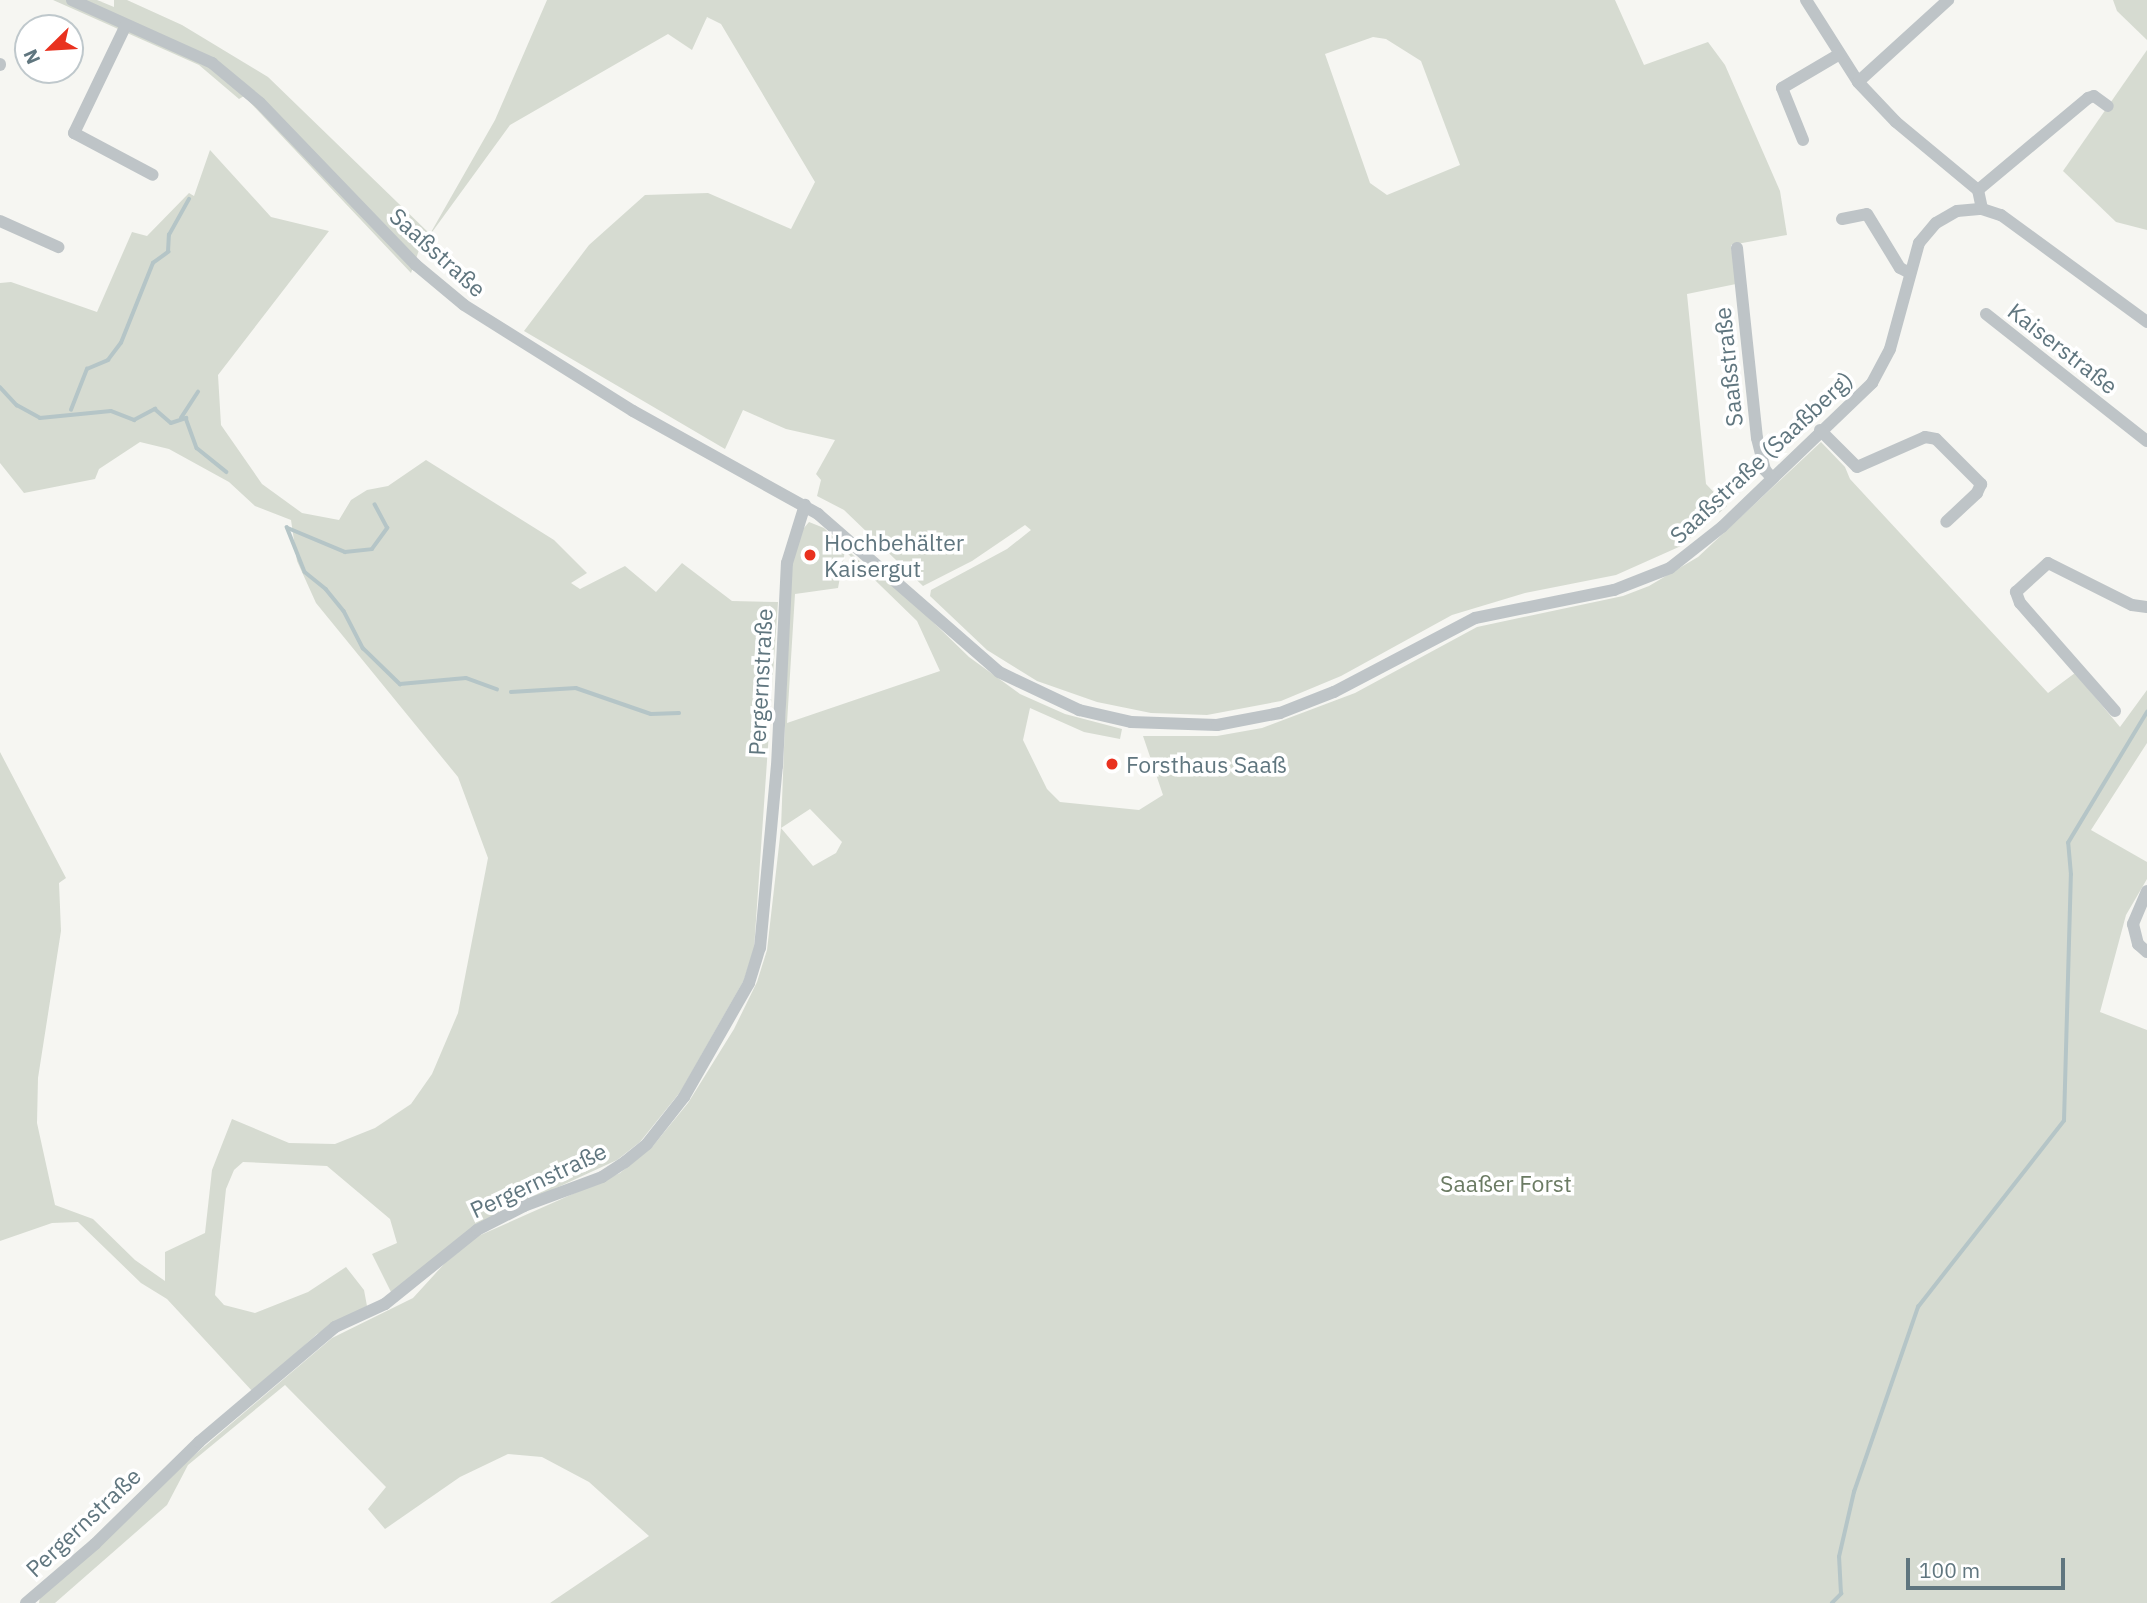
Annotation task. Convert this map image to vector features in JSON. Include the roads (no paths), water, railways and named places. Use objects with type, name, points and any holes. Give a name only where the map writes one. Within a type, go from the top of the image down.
[{"type":"street","name":"Saaßstraße","points":[[72,0],[191,51],[225,72],[416,265],[495,327],[633,411],[804,505]]},
{"type":"street","points":[[1806,0],[1838,55],[1858,82],[1896,122],[1978,190],[1982,209],[2010,220],[2147,321]]},
{"type":"street","points":[[1858,82],[1948,0]]},
{"type":"street","points":[[126,25],[74,133],[153,175]]},
{"type":"street","points":[[1803,140],[1782,88],[1838,55]]},
{"type":"street","points":[[1978,190],[2088,98],[2094,96],[2108,106]]},
{"type":"street","name":"Saaßstraße (Saaßberg)","points":[[804,505],[852,540],[974,653],[1026,688],[1106,717],[1182,727],[1280,713],[1334,692],[1475,618],[1638,583],[1689,555],[1880,372],[1919,243],[1936,223],[1957,211],[1982,209]]},
{"type":"street","points":[[1842,219],[1867,214],[1900,268],[1910,273]]},
{"type":"street","points":[[0,221],[58,247]]},
{"type":"street","name":"Saaßstraße","points":[[1737,248],[1760,458],[1772,478]]},
{"type":"street","name":"Kaiserstraße","points":[[1986,314],[2147,441]]},
{"type":"street","points":[[1820,430],[1857,467],[1925,437],[1936,439],[1981,484],[1978,493],[1946,522]]},
{"type":"street","name":"Pergernstraße","points":[[26,1603],[95,1544],[200,1442],[335,1327],[394,1298],[477,1230],[524,1206],[602,1177],[625,1162],[647,1144],[684,1097],[749,983],[760,948],[777,765],[787,562],[804,505]]},
{"type":"street","points":[[2115,711],[2020,603],[2016,592],[2048,563],[2132,605],[2147,607]]},
{"type":"street","points":[[2147,891],[2133,924],[2138,944],[2147,952]]},
{"type":"waterway","points":[[71,410],[87,369],[108,360],[121,343],[153,263],[168,252],[169,235],[189,199]]},
{"type":"waterway","points":[[0,387],[17,405],[40,418],[111,411],[134,420],[155,409],[171,423],[186,418],[197,448],[227,472]]},
{"type":"waterway","points":[[181,418],[198,392]]},
{"type":"waterway","points":[[288,528],[345,552],[372,549],[387,528],[375,505]]},
{"type":"waterway","points":[[287,527],[305,572],[326,589],[344,611],[363,648],[400,684],[466,678],[497,689]]},
{"type":"waterway","points":[[511,692],[576,688],[651,714],[679,713]]},
{"type":"waterway","points":[[1832,1603],[1841,1594],[1839,1557],[1854,1492],[1918,1307],[2064,1121],[2071,875],[2068,843],[2147,712]]},
{"type":"place","name":"Hochbehälter Kaisergut","points":[[810,555]]},
{"type":"place","name":"Forsthaus Saaß","points":[[1112,764]]},
{"type":"park label","name":"Saaßer Forst","points":[[1506,1183]]}]
